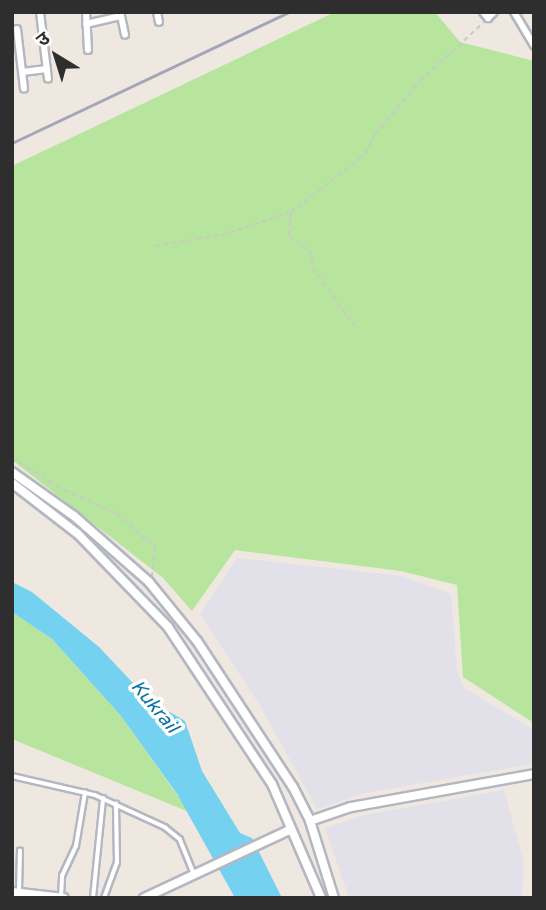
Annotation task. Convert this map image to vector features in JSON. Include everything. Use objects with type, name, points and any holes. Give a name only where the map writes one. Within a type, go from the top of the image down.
[{"type":"street","points":[[40,12],[48,79]]},
{"type":"street","points":[[86,12],[88,50]]},
{"type":"street","points":[[157,12],[159,22]]},
{"type":"street","points":[[485,15],[494,12]]},
{"type":"street","points":[[514,12],[534,45]]},
{"type":"street","points":[[86,24],[121,16],[125,35]]},
{"type":"street","points":[[17,29],[24,89]]},
{"type":"street","points":[[22,72],[47,69]]},
{"type":"street","points":[[12,472],[149,582],[197,641],[295,789],[310,821],[317,851],[334,898]]},
{"type":"street","points":[[12,483],[122,575],[168,627],[277,797],[288,830],[304,856],[321,898]]},
{"type":"street","points":[[310,821],[351,807],[534,774]]},
{"type":"street","points":[[277,797],[295,789]]},
{"type":"street","points":[[144,898],[288,830]]},
{"type":"street","points":[[304,856],[317,851]]},
{"type":"street","points":[[16,893],[62,898]]},
{"type":"lane","points":[[12,776],[103,798],[165,827],[180,839],[197,871]]},
{"type":"lane","points":[[62,898],[62,876],[76,845],[85,793]]},
{"type":"lane","points":[[93,898],[103,798]]},
{"type":"lane","points":[[104,898],[117,863],[116,804]]},
{"type":"lane","points":[[16,893],[20,851]]},
{"type":"path","points":[[155,246],[221,235],[291,212],[365,154],[375,134],[420,80],[485,15]]},
{"type":"path","points":[[291,212],[289,236],[310,251],[313,268],[356,329]]},
{"type":"path","points":[[12,458],[64,490],[103,504],[155,547],[149,582]]},
{"type":"shaded area","points":[[237,558],[401,576],[451,594],[457,671],[464,688],[534,730],[534,764],[365,793],[317,809],[261,707],[200,614]]},
{"type":"shaded area","points":[[504,790],[523,860],[522,898],[349,898],[325,828],[365,815]]},
{"type":"green space","points":[[335,12],[435,12],[460,42],[534,61],[534,723],[463,677],[457,585],[401,571],[235,550],[192,611],[163,578],[12,460],[12,166]]},
{"type":"green space","points":[[12,612],[52,639],[121,716],[189,812],[12,739]]},
{"type":"water","name":"Kukrail","points":[[12,582],[32,592],[99,647],[148,699],[185,721],[202,771],[240,833],[252,838],[282,898],[235,898],[177,794],[121,716],[52,639],[12,612]]},
{"type":"railway","points":[[12,143],[289,12]]}]
